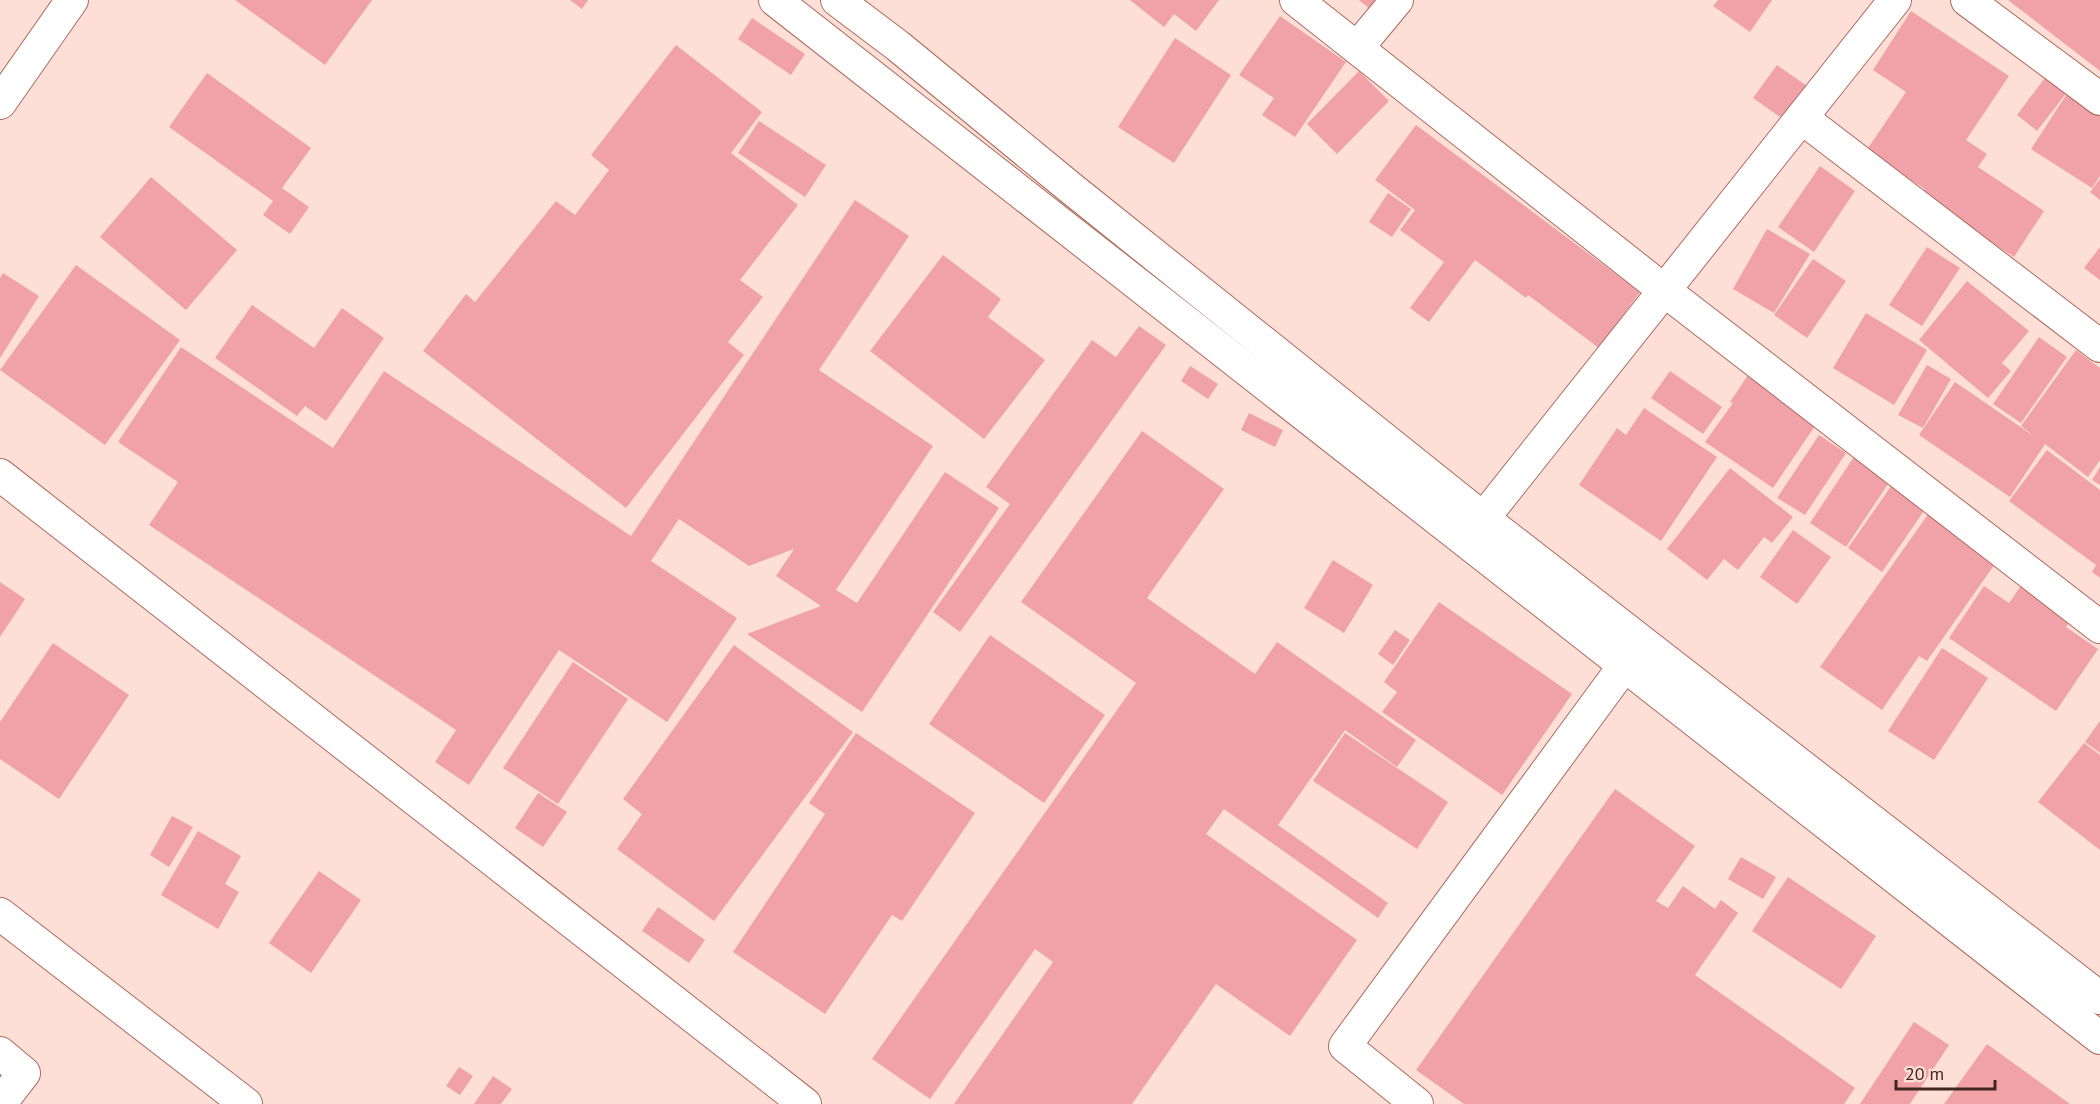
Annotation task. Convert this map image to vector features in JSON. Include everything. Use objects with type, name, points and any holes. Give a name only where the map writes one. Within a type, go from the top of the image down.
[{"type":"street","points":[[0,103],[72,0]]},
{"type":"street","points":[[775,0],[1474,530],[2100,998]]},
{"type":"street","points":[[837,0],[898,46],[1072,189],[1474,530],[1624,666],[2100,1038]]},
{"type":"street","points":[[1296,0],[1665,291],[2100,627]]},
{"type":"street","points":[[1357,48],[1397,0]]},
{"type":"street","points":[[1474,530],[1895,0]]},
{"type":"street","points":[[1966,0],[2100,98]]},
{"type":"street","points":[[1802,118],[2100,346]]},
{"type":"street","points":[[0,475],[805,1104]]},
{"type":"street","points":[[1417,1104],[1345,1046],[1624,666]]},
{"type":"street","points":[[0,914],[246,1104]]},
{"type":"street","points":[[0,1053],[24,1073],[0,1104]]},
{"type":"building","points":[[235,0],[372,0],[325,65]]},
{"type":"building","points":[[570,0],[588,0],[582,9]]},
{"type":"building","points":[[1130,0],[1219,0],[1196,31],[1174,14],[1164,27]]},
{"type":"building","points":[[1359,0],[1380,0],[1371,10]]},
{"type":"building","points":[[1718,0],[1772,0],[1750,32],[1713,6]]},
{"type":"building","points":[[2008,0],[2100,0],[2100,71]]},
{"type":"building","points":[[1911,11],[2009,76],[1966,140],[1987,154],[1978,167],[2044,211],[2014,257],[1920,195],[1925,189],[1866,151],[1906,92],[1873,70]]},
{"type":"building","points":[[1280,16],[1346,62],[1295,137],[1262,115],[1274,98],[1239,75]]},
{"type":"building","points":[[752,18],[805,54],[791,75],[738,39]]},
{"type":"building","points":[[1175,38],[1231,75],[1174,163],[1118,127]]},
{"type":"building","points":[[676,45],[762,112],[731,153],[798,205],[740,280],[763,297],[728,342],[744,355],[626,508],[423,351],[466,294],[475,302],[556,201],[575,215],[609,170],[591,155]]},
{"type":"building","points":[[1777,65],[1807,86],[1783,119],[1753,98]]},
{"type":"building","points":[[1359,71],[1389,101],[1337,154],[1307,124]]},
{"type":"building","points":[[207,73],[311,148],[282,188],[309,207],[290,234],[263,215],[273,201],[169,127]]},
{"type":"building","points":[[2047,75],[2068,91],[2037,131],[2017,115]]},
{"type":"building","points":[[2070,89],[2100,109],[2100,176],[2092,188],[2031,149]]},
{"type":"building","points":[[759,121],[826,165],[805,197],[738,153]]},
{"type":"building","points":[[1416,125],[1640,292],[1599,348],[1528,295],[1526,298],[1475,260],[1429,322],[1410,308],[1444,262],[1400,230],[1415,210],[1375,180]]},
{"type":"building","points":[[1820,166],[1855,191],[1814,252],[1778,227]]},
{"type":"building","points":[[151,177],[237,250],[186,310],[100,237]]},
{"type":"building","points":[[2100,179],[2100,200],[2090,192]]},
{"type":"building","points":[[1388,193],[1411,209],[1392,237],[1369,222]]},
{"type":"building","points":[[855,200],[909,236],[819,370],[933,446],[836,590],[857,603],[945,472],[999,508],[862,712],[747,634],[821,606],[776,576],[794,549],[749,566],[679,519],[651,561],[737,618],[667,722],[559,650],[469,785],[435,762],[456,730],[149,525],[178,482],[118,442],[181,347],[333,448],[384,371],[631,536]]},
{"type":"building","points":[[1767,229],[1810,254],[1774,313],[1733,289]]},
{"type":"building","points":[[1927,247],[1960,268],[1922,326],[1889,305]]},
{"type":"building","points":[[2100,247],[2100,280],[2084,268]]},
{"type":"building","points":[[943,255],[1001,299],[988,317],[1045,360],[984,439],[870,351]]},
{"type":"building","points":[[1813,259],[1846,281],[1807,338],[1774,315]]},
{"type":"building","points":[[76,265],[180,340],[105,445],[0,370]]},
{"type":"building","points":[[3,273],[39,296],[0,358],[0,278]]},
{"type":"building","points":[[1967,281],[2029,331],[2002,363],[2011,371],[1988,398],[1919,340]]},
{"type":"building","points":[[252,305],[314,348],[342,308],[384,338],[326,421],[305,406],[297,416],[215,358]]},
{"type":"building","points":[[1866,313],[1927,350],[1894,405],[1833,368]]},
{"type":"building","points":[[1139,326],[1166,345],[960,632],[933,612],[1010,504],[986,487],[1092,340],[1116,357]]},
{"type":"building","points":[[2039,337],[2067,357],[2021,423],[1993,404]]},
{"type":"building","points":[[2076,350],[2100,368],[2100,460],[2088,477],[2045,444],[2010,497],[1919,435],[1955,382],[2035,437],[2021,426]]},
{"type":"building","points":[[1927,365],[1951,379],[1923,428],[1898,415]]},
{"type":"building","points":[[1190,366],[1218,384],[1208,399],[1181,381]]},
{"type":"building","points":[[1670,371],[1722,407],[1703,434],[1651,398]]},
{"type":"building","points":[[1748,375],[1817,423],[1773,488],[1705,442],[1733,403],[1730,402]]},
{"type":"building","points":[[1644,408],[1717,457],[1661,541],[1579,485],[1617,428],[1626,435]]},
{"type":"building","points":[[1249,413],[1283,430],[1275,447],[1241,430]]},
{"type":"building","points":[[1142,431],[1224,489],[1147,598],[1255,674],[1277,642],[1416,740],[1397,767],[1345,730],[1278,825],[1388,903],[1378,918],[1224,809],[1206,834],[1357,940],[1290,1036],[1216,984],[1132,1104],[954,1104],[1053,962],[1035,949],[930,1099],[872,1059],[1136,683],[1021,602]]},
{"type":"building","points":[[1819,435],[1846,453],[1805,515],[1777,498]]},
{"type":"building","points":[[2047,450],[2100,490],[2100,578],[2092,572],[2096,565],[2009,501]]},
{"type":"building","points":[[1856,454],[1892,478],[1846,547],[1810,523]]},
{"type":"building","points":[[2100,467],[2100,485],[2092,480]]},
{"type":"building","points":[[1730,468],[1793,517],[1772,543],[1764,537],[1738,570],[1724,559],[1707,580],[1667,549]]},
{"type":"building","points":[[1894,482],[1928,505],[1882,572],[1848,548]]},
{"type":"building","points":[[1929,513],[1997,561],[1927,661],[1919,656],[1882,710],[1820,667]]},
{"type":"building","points":[[1793,530],[1831,557],[1797,604],[1760,577]]},
{"type":"building","points":[[1333,560],[1373,585],[1344,633],[1304,608]]},
{"type":"building","points":[[0,582],[25,599],[0,637]]},
{"type":"building","points":[[2022,584],[2072,618],[2066,627],[2098,649],[2056,711],[1949,638],[1984,586],[2009,603]]},
{"type":"building","points":[[1439,602],[1572,694],[1502,795],[1382,712],[1397,692],[1384,682]]},
{"type":"building","points":[[1395,630],[1410,640],[1393,665],[1378,654]]},
{"type":"building","points":[[990,635],[1105,715],[1044,803],[929,724]]},
{"type":"building","points":[[53,643],[129,695],[59,799],[0,759],[0,722]]},
{"type":"building","points":[[734,645],[853,732],[714,921],[617,849],[642,814],[623,799]]},
{"type":"building","points":[[1942,648],[1988,678],[1934,760],[1888,731]]},
{"type":"building","points":[[573,662],[628,699],[558,804],[503,768]]},
{"type":"building","points":[[2100,721],[2100,753],[2085,742]]},
{"type":"building","points":[[856,733],[975,813],[902,921],[892,915],[825,1014],[733,952],[825,814],[809,803]]},
{"type":"building","points":[[1345,733],[1448,802],[1417,849],[1313,781]]},
{"type":"building","points":[[2084,743],[2100,755],[2100,850],[2038,802]]},
{"type":"building","points":[[1615,789],[1695,846],[1656,901],[1668,908],[1683,886],[1715,909],[1721,900],[1738,913],[1695,975],[1855,1088],[1844,1104],[1464,1104],[1416,1070]]},
{"type":"building","points":[[538,793],[567,812],[543,847],[515,828]]},
{"type":"building","points":[[172,816],[193,827],[169,867],[150,855]]},
{"type":"building","points":[[198,831],[241,856],[225,884],[239,892],[218,929],[161,895]]},
{"type":"building","points":[[1741,857],[1776,877],[1763,899],[1728,879]]},
{"type":"building","points":[[319,871],[361,900],[311,973],[269,943]]},
{"type":"building","points":[[1788,877],[1876,936],[1841,989],[1752,931]]},
{"type":"building","points":[[658,907],[705,940],[689,963],[642,931]]},
{"type":"building","points":[[1914,1022],[1949,1045],[1910,1104],[1860,1104]]},
{"type":"building","points":[[1987,1044],[2070,1104],[1944,1104]]},
{"type":"building","points":[[459,1067],[473,1076],[460,1095],[446,1086]]},
{"type":"building","points":[[493,1076],[512,1089],[501,1104],[474,1104]]}]
